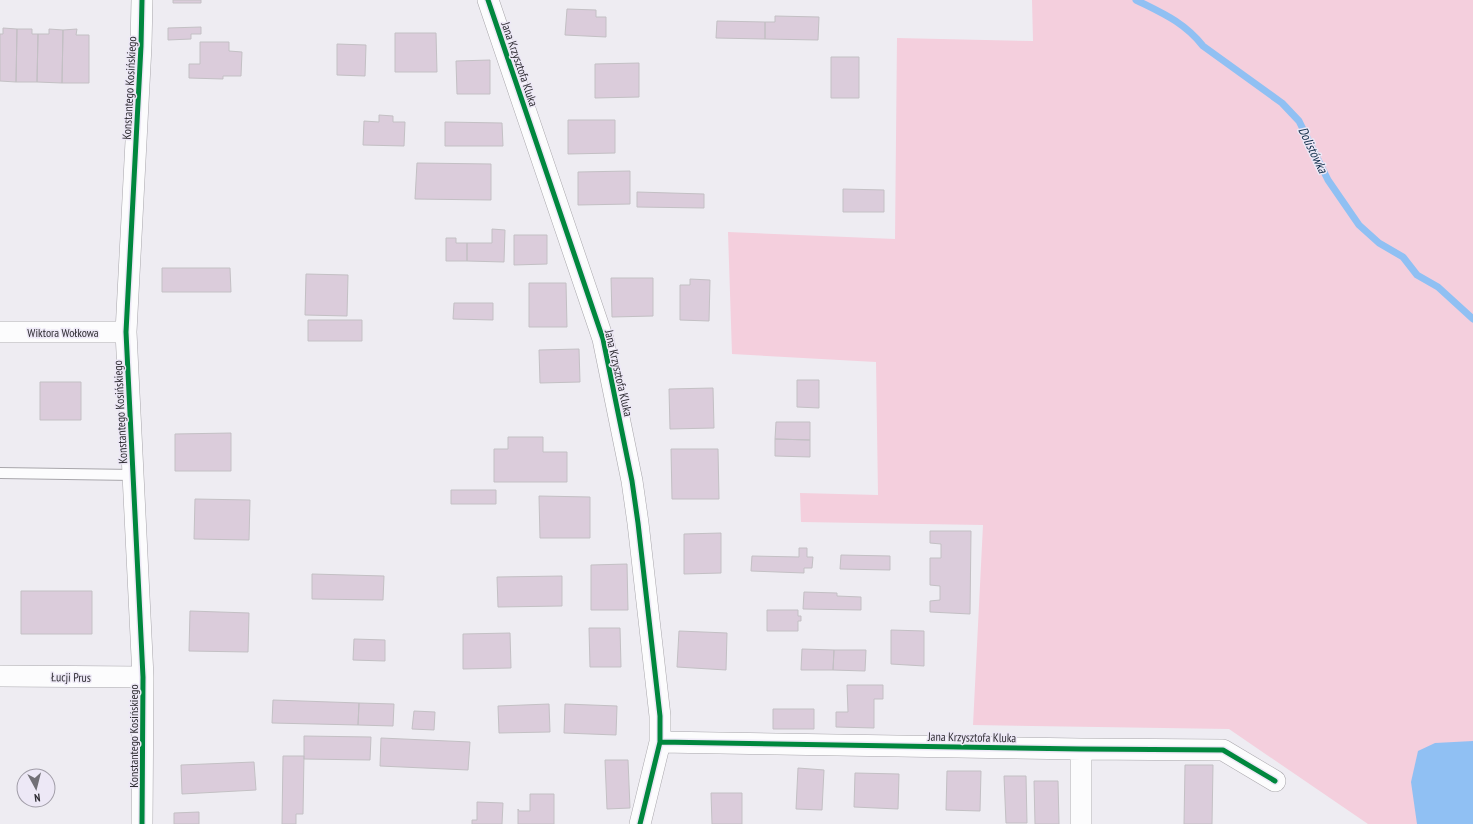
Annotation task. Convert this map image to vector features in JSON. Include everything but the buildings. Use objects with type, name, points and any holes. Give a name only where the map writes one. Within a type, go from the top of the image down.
[{"type":"street","name":"Konstantego Kosińskiego","points":[[142,0],[141,53],[126,332],[143,677],[142,824]]},
{"type":"street","name":"Jana Krzysztofa Kluka","points":[[488,0],[583,278],[602,339],[632,481],[658,689],[660,716],[660,742],[640,824]]},
{"type":"street","name":"Wiktora Wołkowa","points":[[0,332],[126,332]]},
{"type":"street","name":"Łucji Prus","points":[[0,676],[143,677]]},
{"type":"street","name":"Jana Krzysztofa Kluka","points":[[660,742],[1222,750],[1275,780]]},
{"type":"street","points":[[1081,749],[1081,824]]},
{"type":"lane","points":[[0,473],[134,475]]},
{"type":"shaded area","points":[[1032,0],[1473,0],[1473,824],[1368,824],[1229,729],[973,725],[983,525],[801,522],[800,493],[878,495],[876,362],[732,354],[728,232],[895,239],[897,38],[1033,41]]},
{"type":"water","points":[[1473,741],[1473,824],[1417,824],[1411,782],[1418,751],[1435,743]]},
{"type":"waterway","name":"Dolistówka","points":[[1136,0],[1180,24],[1203,46],[1282,103],[1299,121],[1328,180],[1359,225],[1379,243],[1403,257],[1417,275],[1438,287],[1473,319]]},
{"type":"cycle path","points":[[142,0],[141,46],[126,332],[143,677],[142,824]]},
{"type":"cycle path","points":[[488,0],[603,339],[632,481],[660,716],[660,742],[640,824]]},
{"type":"cycle path","points":[[660,742],[1223,750],[1275,781]]}]
